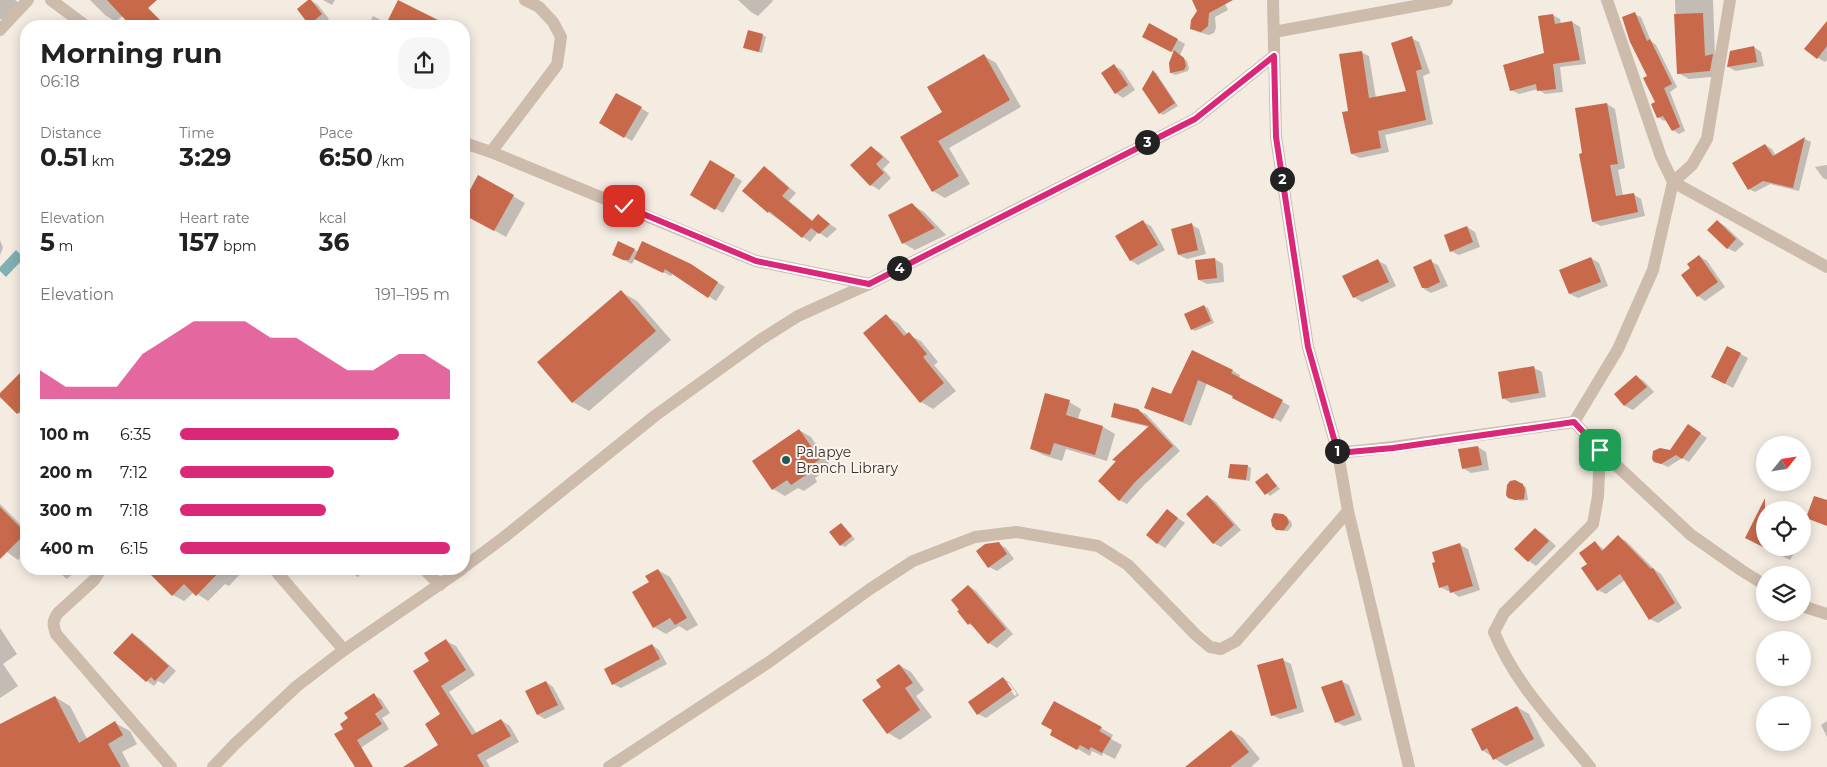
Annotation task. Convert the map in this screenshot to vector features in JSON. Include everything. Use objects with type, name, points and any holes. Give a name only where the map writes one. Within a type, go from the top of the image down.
[{"type":"street","points":[[0,30],[28,0]]},
{"type":"street","points":[[51,0],[78,20]]},
{"type":"street","points":[[491,152],[557,65],[561,37],[552,22],[539,7],[525,0]]},
{"type":"street","points":[[1273,0],[1276,137],[1308,347],[1338,453],[1348,511],[1409,767]]},
{"type":"street","points":[[1274,32],[1447,0]]},
{"type":"street","points":[[1607,0],[1661,157],[1673,182],[1827,267]]},
{"type":"street","points":[[1574,422],[1618,349],[1654,270],[1673,182],[1692,165],[1707,139],[1730,0]]},
{"type":"street","points":[[470,563],[656,415],[760,340],[798,316],[869,284],[1195,119],[1274,56]]},
{"type":"street","points":[[470,144],[756,261],[869,284]]},
{"type":"street","points":[[1338,453],[1393,448],[1574,422]]},
{"type":"street","points":[[1574,422],[1600,450],[1691,535],[1756,580]]},
{"type":"street","points":[[1590,767],[1532,697],[1503,654],[1494,632],[1504,613],[1593,524],[1598,496],[1600,450]]},
{"type":"street","points":[[609,767],[769,662],[870,589],[913,561],[975,538],[1016,532],[1098,546],[1128,565],[1210,647],[1221,649],[1236,641],[1348,511]]},
{"type":"street","points":[[97,575],[54,618],[53,625],[56,634],[171,767]]},
{"type":"street","points":[[279,575],[344,650]]},
{"type":"street","points":[[430,575],[440,585]]},
{"type":"street","points":[[214,767],[235,744],[297,686],[344,650],[454,575]]},
{"type":"street","points":[[1811,609],[1827,614]]},
{"type":"water","points":[[16,250],[20,254],[20,262],[6,277],[0,271],[0,267]]},
{"type":"building","points":[[107,0],[157,0],[148,8],[160,20],[125,20]]},
{"type":"building","points":[[308,0],[311,0],[322,14],[315,20],[305,20],[297,9]]},
{"type":"building","points":[[398,0],[438,20],[388,20]]},
{"type":"building","points":[[1192,0],[1233,0],[1209,13],[1208,26],[1201,32],[1190,29],[1191,20],[1197,11]]},
{"type":"building","points":[[1635,12],[1647,41],[1650,39],[1672,84],[1664,88],[1680,127],[1672,131],[1663,116],[1657,118],[1651,104],[1655,102],[1643,78],[1647,76],[1630,42],[1622,17]]},
{"type":"building","points":[[1703,13],[1705,56],[1713,54],[1710,71],[1677,74],[1674,14]]},
{"type":"building","points":[[1553,14],[1555,24],[1572,21],[1580,60],[1553,64],[1556,89],[1537,91],[1536,84],[1510,91],[1503,65],[1544,53],[1538,16]]},
{"type":"building","points":[[1827,21],[1827,46],[1817,59],[1804,49]]},
{"type":"building","points":[[1149,23],[1178,39],[1171,52],[1142,37]]},
{"type":"building","points":[[748,30],[763,34],[759,52],[743,48]]},
{"type":"building","points":[[1412,36],[1422,69],[1416,71],[1426,120],[1378,131],[1381,148],[1351,154],[1342,112],[1348,111],[1339,54],[1362,51],[1369,98],[1406,91],[1391,43]]},
{"type":"building","points":[[1754,46],[1757,62],[1727,67],[1730,51]]},
{"type":"building","points":[[1174,50],[1184,58],[1186,66],[1184,70],[1170,73],[1169,63]]},
{"type":"building","points":[[984,54],[1010,100],[938,141],[959,176],[932,192],[900,137],[942,112],[927,87]]},
{"type":"building","points":[[1114,64],[1128,85],[1115,94],[1101,73]]},
{"type":"building","points":[[1153,70],[1175,103],[1159,114],[1142,89]]},
{"type":"building","points":[[616,93],[642,107],[624,138],[599,123]]},
{"type":"building","points":[[1607,103],[1618,164],[1610,165],[1616,196],[1634,193],[1638,212],[1592,222],[1579,154],[1582,153],[1575,108]]},
{"type":"building","points":[[1805,137],[1793,188],[1763,181],[1748,190],[1732,163],[1765,144],[1773,156]]},
{"type":"building","points":[[871,146],[883,157],[876,164],[884,173],[870,186],[850,165]]},
{"type":"building","points":[[710,160],[735,175],[715,210],[690,195]]},
{"type":"building","points":[[764,166],[789,188],[782,196],[812,221],[818,214],[830,224],[819,234],[811,228],[802,238],[742,191]]},
{"type":"building","points":[[478,175],[514,195],[494,231],[470,218],[470,190]]},
{"type":"building","points":[[912,203],[935,228],[902,244],[888,215]]},
{"type":"building","points":[[1143,220],[1158,245],[1130,261],[1115,236]]},
{"type":"building","points":[[1717,220],[1736,239],[1727,249],[1707,230]]},
{"type":"building","points":[[1192,223],[1198,250],[1178,255],[1171,229]]},
{"type":"building","points":[[1467,226],[1473,242],[1450,252],[1444,235]]},
{"type":"building","points":[[618,241],[635,249],[629,260],[623,260],[612,255]]},
{"type":"building","points":[[642,241],[691,264],[718,282],[708,298],[665,269],[663,273],[634,259]]},
{"type":"building","points":[[1699,255],[1718,282],[1697,297],[1681,275],[1690,268],[1687,264]]},
{"type":"building","points":[[1591,257],[1601,282],[1569,294],[1559,270]]},
{"type":"building","points":[[1215,258],[1217,278],[1198,280],[1195,260]]},
{"type":"building","points":[[1378,259],[1389,282],[1353,298],[1342,276]]},
{"type":"building","points":[[1431,259],[1440,282],[1428,288],[1422,288],[1413,267]]},
{"type":"building","points":[[621,290],[656,331],[572,403],[537,362]]},
{"type":"building","points":[[1204,305],[1211,321],[1191,330],[1184,314]]},
{"type":"building","points":[[886,314],[904,336],[909,332],[927,354],[923,357],[944,383],[920,403],[863,333]]},
{"type":"building","points":[[1727,346],[1741,353],[1725,384],[1711,377]]},
{"type":"building","points":[[1192,350],[1233,370],[1231,373],[1283,400],[1273,419],[1232,398],[1233,396],[1198,380],[1183,422],[1144,408],[1152,387],[1171,394]]},
{"type":"building","points":[[1534,366],[1539,393],[1502,399],[1498,372]]},
{"type":"building","points":[[20,373],[20,411],[17,414],[0,397],[0,393]]},
{"type":"building","points":[[1636,375],[1647,387],[1624,406],[1614,394]]},
{"type":"building","points":[[1045,393],[1070,400],[1066,415],[1103,426],[1095,455],[1054,443],[1050,455],[1030,449]]},
{"type":"building","points":[[1114,403],[1138,409],[1173,446],[1135,482],[1119,501],[1098,481],[1116,461],[1112,460],[1149,426],[1111,417]]},
{"type":"building","points":[[1688,424],[1701,433],[1682,459],[1676,455],[1661,464],[1654,462],[1652,459],[1653,451],[1660,448],[1670,450]]},
{"type":"building","name":"Palapye Branch Library","points":[[799,429],[820,459],[803,471],[806,475],[791,485],[787,480],[772,490],[752,461]]},
{"type":"building","points":[[1478,446],[1482,465],[1462,469],[1458,449]]},
{"type":"building","points":[[1230,464],[1248,465],[1246,480],[1228,478]]},
{"type":"building","points":[[1267,473],[1277,486],[1265,495],[1255,482]]},
{"type":"building","points":[[1515,480],[1523,484],[1525,490],[1524,499],[1515,500],[1508,498],[1506,495],[1507,485],[1510,481]]},
{"type":"building","points":[[1207,495],[1234,525],[1213,544],[1186,514]]},
{"type":"building","points":[[1814,496],[1827,500],[1827,526],[1811,520],[1811,504]]},
{"type":"building","points":[[0,507],[20,527],[20,539],[0,559]]},
{"type":"building","points":[[1167,509],[1178,518],[1157,544],[1146,535]]},
{"type":"building","points":[[1274,513],[1283,514],[1287,517],[1289,523],[1284,530],[1276,530],[1272,526],[1271,520]]},
{"type":"building","points":[[1756,516],[1756,544],[1745,538]]},
{"type":"building","points":[[841,523],[852,536],[840,546],[829,532]]},
{"type":"building","points":[[1535,528],[1549,541],[1528,562],[1514,549]]},
{"type":"building","points":[[1618,535],[1651,569],[1653,568],[1675,603],[1649,620],[1620,574],[1597,591],[1581,568],[1587,564],[1579,553],[1595,541],[1602,551]]},
{"type":"building","points":[[999,542],[1007,554],[988,568],[976,551],[985,544]]},
{"type":"building","points":[[1460,543],[1473,586],[1450,593],[1448,585],[1439,588],[1432,563],[1435,562],[1432,552]]},
{"type":"building","points":[[658,569],[687,618],[675,625],[670,618],[653,628],[632,592],[649,582],[645,576]]},
{"type":"building","points":[[151,575],[216,575],[196,596],[184,584],[172,596]]},
{"type":"building","points":[[968,585],[1006,629],[988,644],[970,623],[968,625],[951,600]]},
{"type":"building","points":[[132,633],[169,666],[155,681],[151,677],[146,682],[113,653]]},
{"type":"building","points":[[446,639],[466,670],[441,686],[472,735],[501,719],[511,736],[477,755],[484,767],[403,767],[438,745],[425,724],[440,714],[413,671],[429,661],[424,653]]},
{"type":"building","points":[[652,644],[660,659],[612,685],[604,669]]},
{"type":"building","points":[[1283,658],[1297,708],[1271,716],[1257,665]]},
{"type":"building","points":[[899,664],[913,683],[905,688],[920,710],[887,734],[862,700],[881,687],[876,680]]},
{"type":"building","points":[[1003,677],[1012,690],[977,715],[968,702]]},
{"type":"building","points":[[1342,680],[1355,715],[1335,723],[1321,687]]},
{"type":"building","points":[[546,681],[558,705],[537,715],[525,691]]},
{"type":"building","points":[[374,693],[383,708],[375,714],[382,724],[357,740],[373,767],[355,767],[334,734],[343,729],[340,724],[348,718],[344,713]]},
{"type":"building","points":[[55,696],[79,743],[115,721],[123,735],[108,744],[121,767],[0,767],[0,724]]},
{"type":"building","points":[[1054,701],[1102,727],[1099,731],[1111,738],[1102,753],[1091,747],[1089,750],[1080,745],[1077,750],[1050,735],[1052,730],[1041,724]]},
{"type":"building","points":[[1517,706],[1534,739],[1493,760],[1487,748],[1482,751],[1471,729]]},
{"type":"building","points":[[1231,730],[1249,752],[1230,767],[1185,767]]},
{"type":"place","name":"Palapye Branch Library","points":[[786,460]]},
{"type":"route","points":[[624,206],[756,261],[869,284],[1195,119],[1274,56],[1276,137],[1308,347],[1338,453],[1393,448],[1574,422],[1600,450]]}]
